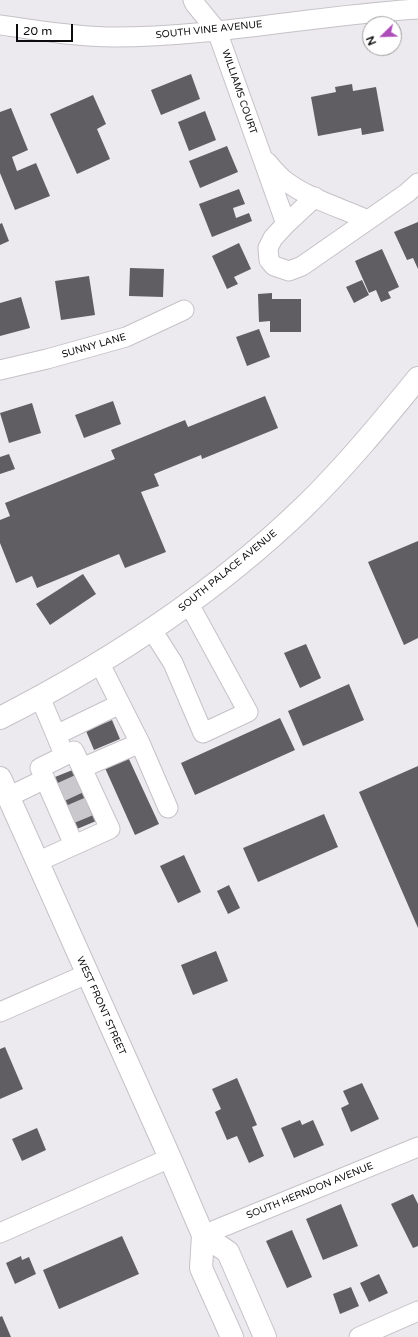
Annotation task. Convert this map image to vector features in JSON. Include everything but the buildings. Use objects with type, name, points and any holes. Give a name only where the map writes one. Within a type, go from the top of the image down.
[{"type":"main road","name":"SOUTH PALACE AVENUE","points":[[0,718],[40,697],[152,630],[244,562],[305,506],[367,440],[418,378]]},
{"type":"main road","name":"WEST FRONT STREET","points":[[4,787],[203,1235],[201,1268],[232,1337]]},
{"type":"main road","points":[[203,1235],[228,1252],[265,1337]]},
{"type":"street","name":"WILLIAMS COURT","points":[[193,0],[217,31],[286,224]]},
{"type":"street","name":"SOUTH VINE AVENUE","points":[[0,25],[78,35],[142,37],[217,31],[362,13],[418,9]]},
{"type":"street","name":"WILLIAMS COURT","points":[[260,153],[284,180],[295,187],[368,220]]},
{"type":"street","points":[[315,197],[273,238],[268,248],[269,260],[274,266],[289,271],[302,266],[407,193],[418,183]]},
{"type":"street","name":"SUNNY LANE","points":[[0,370],[47,359],[126,337],[184,310]]},
{"type":"street","points":[[152,630],[173,663],[203,733],[248,712],[189,604]]},
{"type":"street","points":[[99,662],[140,743],[168,808]]},
{"type":"street","points":[[40,697],[65,756]]},
{"type":"street","points":[[56,735],[120,704]]},
{"type":"street","points":[[83,777],[140,743]]},
{"type":"street","points":[[37,862],[110,829],[94,804],[74,751],[40,768],[53,789],[66,816],[74,845]]},
{"type":"street","points":[[4,787],[53,789]]},
{"type":"street","points":[[0,1012],[87,974]]},
{"type":"street","name":"SOUTH HERNDON AVENUE","points":[[203,1235],[418,1147]]},
{"type":"street","points":[[0,1233],[170,1158]]},
{"type":"street","points":[[359,1337],[418,1311]]},
{"type":"tunnel","points":[[61,792],[81,783]]},
{"type":"tunnel","points":[[71,814],[90,806]]}]
